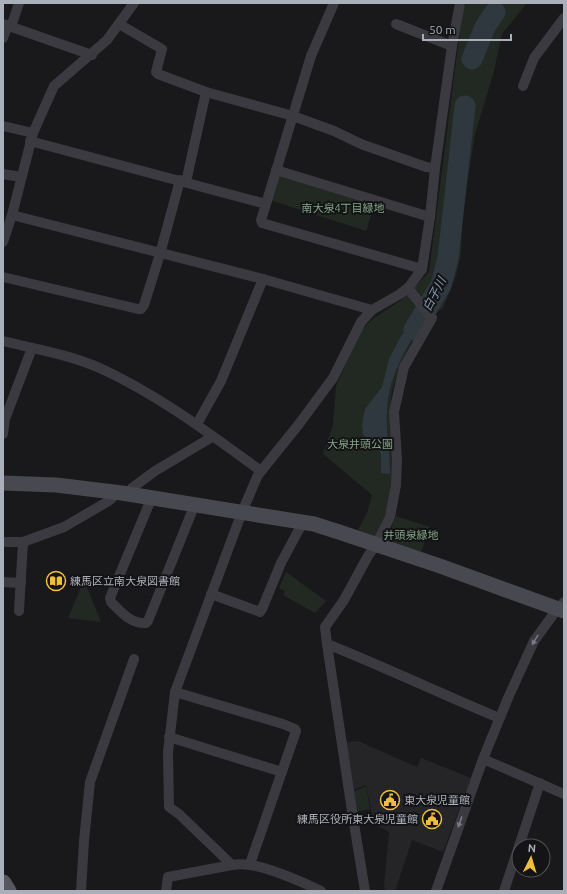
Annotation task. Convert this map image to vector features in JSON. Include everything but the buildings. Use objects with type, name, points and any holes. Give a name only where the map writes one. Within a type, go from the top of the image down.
[{"type":"main road","points":[[3,883],[8,891]]},
{"type":"street","points":[[3,38],[7,25],[20,3]]},
{"type":"street","points":[[3,242],[12,215],[31,137],[54,86],[92,55],[107,40],[134,3]]},
{"type":"street","points":[[334,3],[311,56],[261,220],[264,224],[422,268]]},
{"type":"street","points":[[232,865],[179,814],[169,807],[169,737],[175,692],[242,512],[261,471],[299,424],[333,378],[358,326],[372,310],[409,287],[422,268],[452,46],[460,3]]},
{"type":"street","points":[[523,86],[534,58],[564,18]]},
{"type":"street","points":[[119,24],[162,50],[156,68],[156,72],[158,74],[206,92],[293,116],[334,131],[360,144],[426,167],[435,168]]},
{"type":"street","points":[[396,24],[452,46]]},
{"type":"street","points":[[7,25],[92,55]]},
{"type":"street","points":[[3,277],[141,309],[144,306],[183,181],[206,92]]},
{"type":"street","points":[[3,126],[31,137],[266,204]]},
{"type":"street","points":[[276,170],[430,217]]},
{"type":"street","points":[[3,174],[22,177]]},
{"type":"street","points":[[12,215],[118,241],[160,254],[263,279],[372,310]]},
{"type":"street","points":[[197,424],[222,381],[263,279]]},
{"type":"street","points":[[365,891],[349,812],[325,627],[344,600],[368,556],[376,545],[392,511],[396,485],[397,460],[394,412],[404,367],[432,318],[411,292],[409,287]]},
{"type":"street","points":[[3,341],[84,362],[152,395],[197,424],[212,437],[261,471]]},
{"type":"street","points":[[3,434],[5,419],[32,348]]},
{"type":"street","points":[[130,494],[132,488],[156,471],[212,437]]},
{"type":"street","points":[[3,483],[56,485],[115,492],[302,522],[327,528],[562,607],[534,641],[499,718],[436,891]]},
{"type":"street","points":[[3,542],[23,542],[64,527],[107,502],[112,498],[115,492]]},
{"type":"street","points":[[152,498],[110,598],[111,602],[127,618],[143,623],[148,621],[195,504]]},
{"type":"street","points":[[211,594],[260,612],[281,563],[302,522]]},
{"type":"street","points":[[19,610],[23,542]]},
{"type":"street","points":[[3,582],[21,583]]},
{"type":"street","points":[[327,644],[377,664],[439,693],[499,718]]},
{"type":"street","points":[[81,891],[90,782],[134,659]]},
{"type":"street","points":[[175,692],[238,712],[251,714],[295,729],[296,733],[250,864]]},
{"type":"street","points":[[169,737],[282,772]]},
{"type":"street","points":[[483,759],[564,794]]},
{"type":"street","points":[[522,838],[540,784]]},
{"type":"street","points":[[166,891],[168,877],[232,865],[250,864],[321,891]]},
{"type":"street","points":[[504,891],[511,870]]},
{"type":"shaded area","points":[[421,307],[427,315],[407,348],[391,384],[387,410],[390,474],[381,473],[381,454],[373,441],[368,441],[363,434],[362,425],[365,409],[382,387],[389,359],[400,338]]},
{"type":"shaded area","points":[[358,741],[417,767],[421,758],[471,778],[443,852],[412,840],[395,891],[385,891],[384,885],[389,832],[374,824],[366,785],[353,790],[346,745],[348,742]]},
{"type":"green space","name":"大泉井頭公園","points":[[467,3],[527,3],[502,34],[493,75],[475,134],[463,210],[461,254],[456,276],[443,308],[427,319],[412,341],[400,365],[392,391],[390,410],[393,471],[387,511],[374,539],[356,533],[367,513],[372,495],[323,454],[333,425],[336,386],[361,330],[374,318],[403,299],[429,272],[463,7]]},
{"type":"green space","name":"南大泉4丁目緑地","points":[[281,174],[375,203],[366,231],[270,200],[278,176]]},
{"type":"green space","name":"井頭泉緑地","points":[[396,516],[430,527],[421,553],[389,542],[387,539]]},
{"type":"green space","points":[[286,572],[326,601],[315,613],[283,595],[285,591],[279,588]]},
{"type":"green space","points":[[84,580],[101,622],[68,618]]},
{"type":"green space","points":[[366,786],[370,809],[356,812],[353,792]]},
{"type":"waterway","name":"白子川","points":[[472,59],[485,27],[495,12]]},
{"type":"waterway","name":"白子川","points":[[414,330],[441,285],[448,258],[465,106]]},
{"type":"place","name":"練馬区立南大泉図書館","points":[[56,581]]},
{"type":"place","name":"東大泉児童館","points":[[390,800]]},
{"type":"place","name":"練馬区役所東大泉児童館","points":[[432,819]]}]
